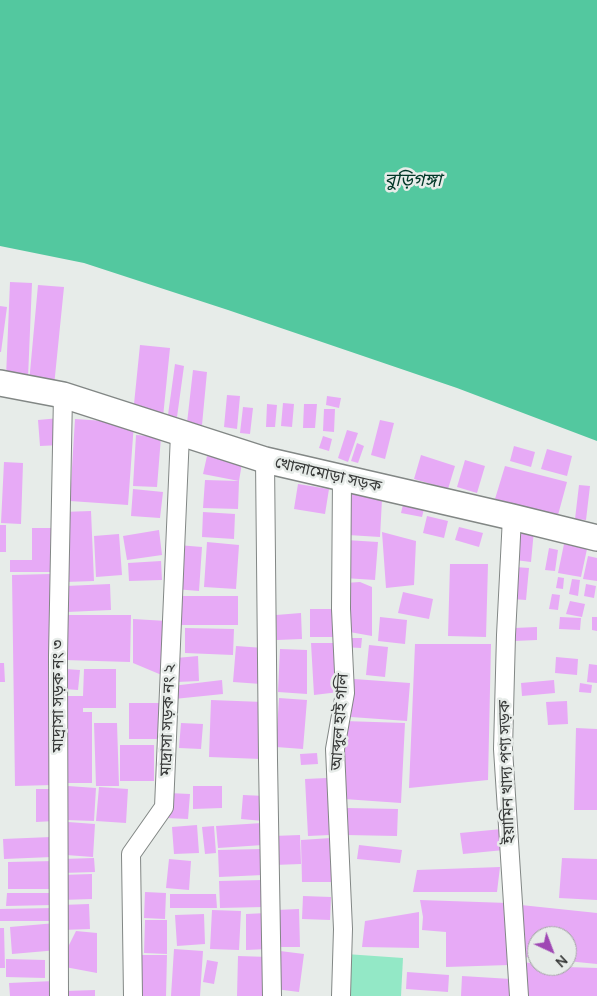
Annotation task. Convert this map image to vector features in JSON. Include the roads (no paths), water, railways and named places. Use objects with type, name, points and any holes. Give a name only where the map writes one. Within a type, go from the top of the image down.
[{"type":"street","name":"খোলামোড়া সড়ক","points":[[0,383],[63,395],[265,460],[597,538]]},
{"type":"street","name":"মাদ্রাসা সড়ক নং ৩","points":[[59,996],[58,656],[63,395]]},
{"type":"street","name":"মাদ্রাসা সড়ক নং ২","points":[[133,996],[131,854],[164,807],[180,434]]},
{"type":"street","points":[[265,460],[272,996]]},
{"type":"street","name":"আব্দুল হাই গলি","points":[[341,996],[343,929],[335,749],[345,693],[341,609],[342,478]]},
{"type":"street","name":"ইয়ামিন খাদ্য পণ্য সড়ক","points":[[512,517],[502,750],[519,996]]},
{"type":"water","name":"বুড়িগঙ্গা","points":[[0,0],[597,0],[597,441],[457,388],[228,310],[84,263],[0,246]]}]
